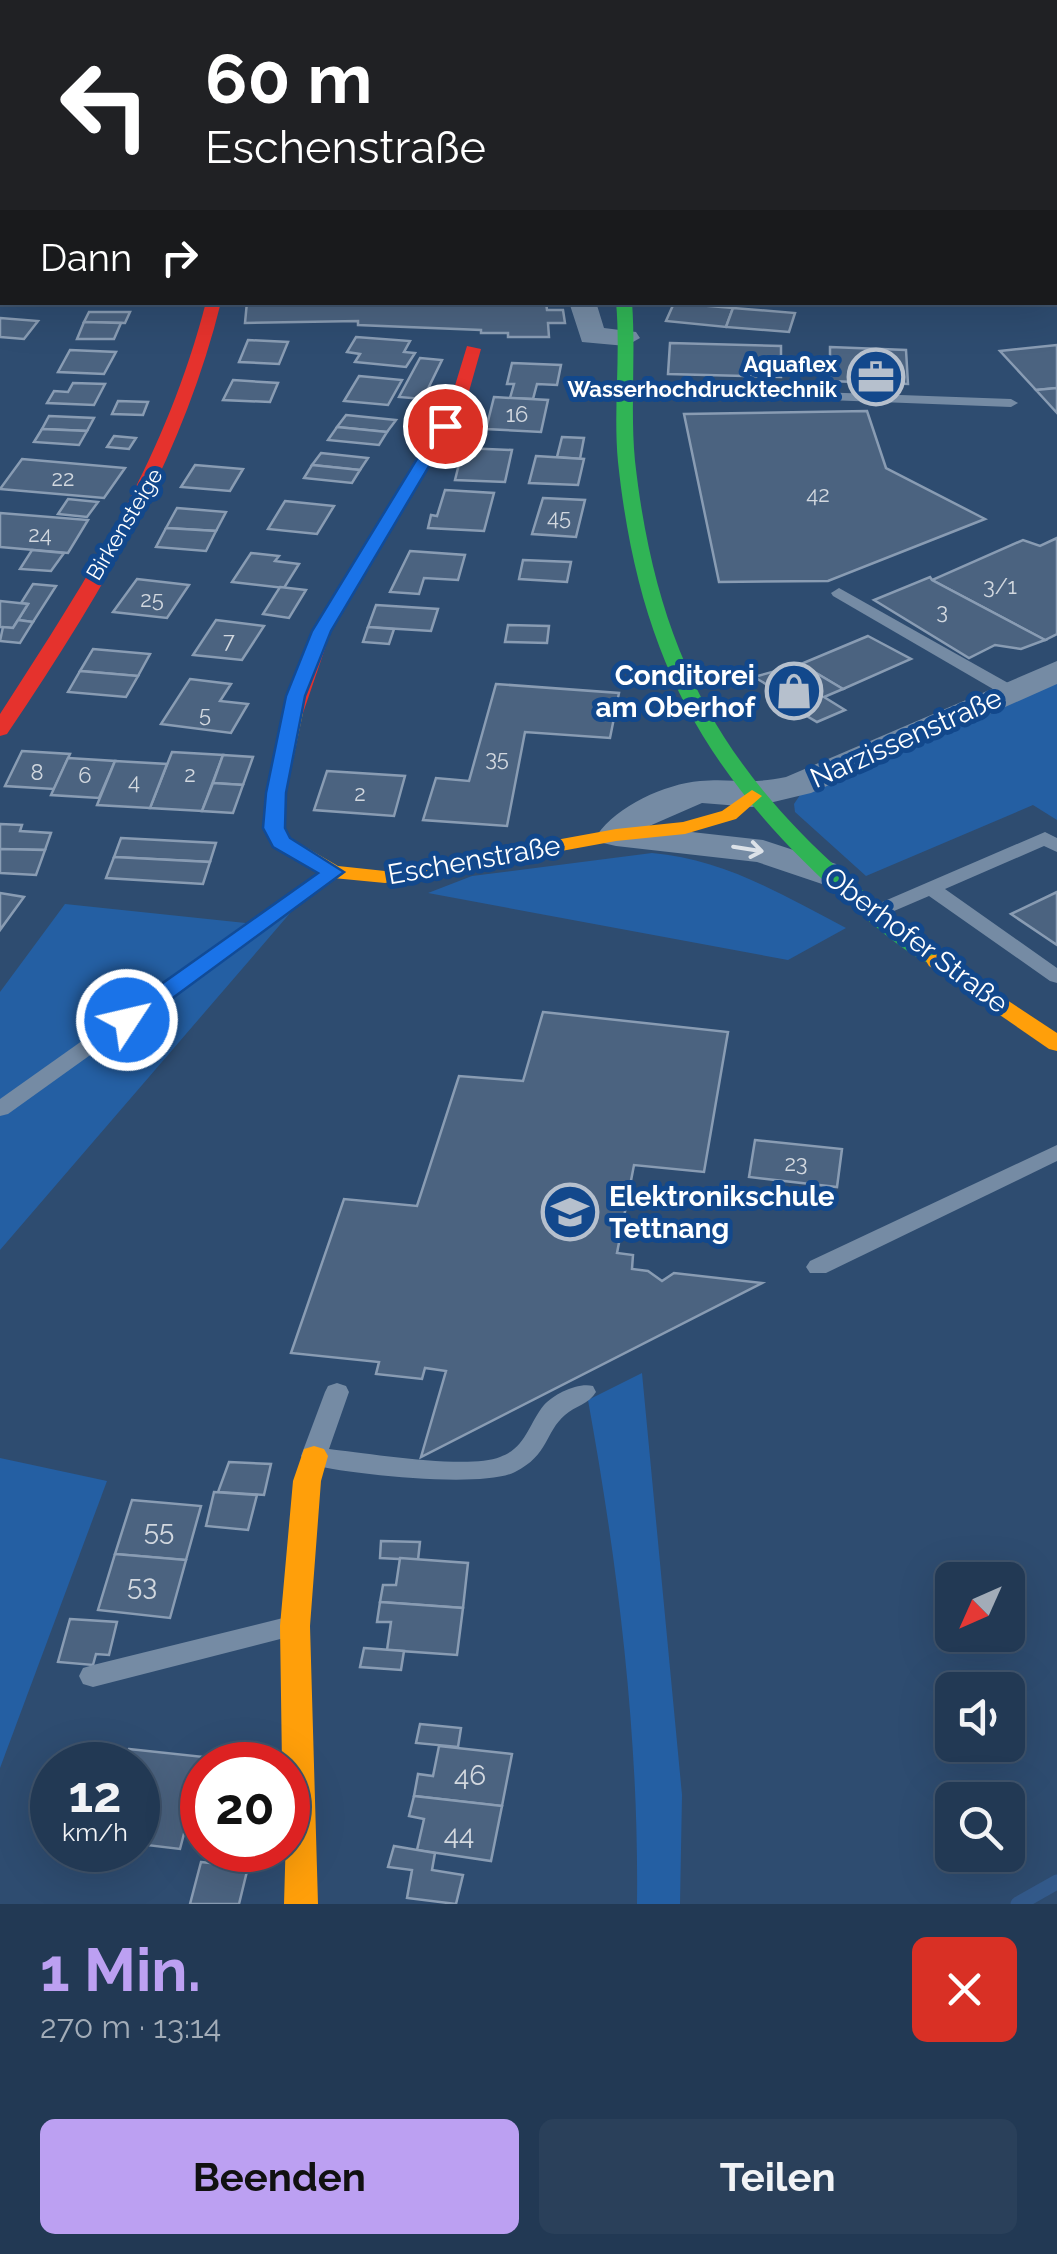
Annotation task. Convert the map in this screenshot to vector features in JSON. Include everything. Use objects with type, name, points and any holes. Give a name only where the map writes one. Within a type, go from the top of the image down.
[{"type":"street","name":"Birkensteige","points":[[0,730],[164,458],[211,329],[214,305]]},
{"type":"street","points":[[583,305],[592,336],[626,338]]},
{"type":"street","name":"Oberhofer Straße","points":[[624,305],[627,466],[646,581],[660,628],[698,721],[752,796],[826,874],[873,913],[1057,1044]]},
{"type":"street","name":"Eschenstraße","points":[[474,350],[458,402],[322,631],[296,696],[276,793],[274,828],[281,842],[333,872],[385,877],[616,835],[763,851],[802,861],[826,874]]},
{"type":"street","name":"Narzissenstraße","points":[[752,796],[798,786],[1057,671]]},
{"type":"street","name":"Eschenstraße","points":[[616,835],[668,802],[700,792],[752,796]]},
{"type":"street","points":[[300,1904],[295,1626],[307,1481],[314,1456]]},
{"type":"lane","points":[[624,389],[1011,403]]},
{"type":"lane","points":[[839,592],[1010,692]]},
{"type":"lane","points":[[873,913],[1045,838],[1057,846]]},
{"type":"lane","points":[[0,1109],[333,872]]},
{"type":"lane","points":[[931,888],[1057,977]]},
{"type":"lane","points":[[818,1267],[1057,1152]]},
{"type":"lane","points":[[336,1392],[314,1456],[400,1467],[471,1470],[506,1466],[534,1446],[554,1410],[584,1392]]},
{"type":"lane","points":[[93,1676],[295,1626]]},
{"type":"shaded area","points":[[1057,679],[1057,820],[1033,805],[866,876],[795,812],[794,804],[804,789]]},
{"type":"shaded area","points":[[652,853],[728,871],[846,928],[788,960],[428,893],[472,876]]},
{"type":"shaded area","points":[[316,883],[0,1250],[0,992],[65,904],[255,924]]},
{"type":"shaded area","points":[[642,1373],[682,1795],[680,1904],[637,1904],[634,1777],[624,1651],[609,1525],[588,1400]]},
{"type":"shaded area","points":[[0,1458],[107,1481],[0,1768]]},
{"type":"building","points":[[247,305],[546,305],[547,310],[563,310],[565,323],[548,323],[549,337],[508,337],[508,333],[481,330],[358,325],[358,321],[245,323]]},
{"type":"building","points":[[673,305],[733,308],[726,327],[666,321]]},
{"type":"building","points":[[733,308],[795,313],[789,332],[726,327]]},
{"type":"building","points":[[89,312],[130,312],[125,323],[84,322]]},
{"type":"building","points":[[0,318],[38,321],[24,339],[0,337]]},
{"type":"building","points":[[84,322],[121,323],[114,339],[77,339]]},
{"type":"building","points":[[356,337],[410,341],[404,352],[415,353],[406,367],[355,362],[360,354],[347,352]]},
{"type":"building","points":[[248,340],[288,342],[279,364],[239,362]]},
{"type":"building","points":[[670,343],[781,346],[781,377],[668,374]]},
{"type":"building","points":[[1057,345],[1057,388],[1036,390],[1000,351]]},
{"type":"building","points":[[830,347],[906,350],[908,384],[830,381]]},
{"type":"building","points":[[70,350],[116,352],[104,374],[58,372]]},
{"type":"building","points":[[420,358],[442,360],[423,399],[399,397]]},
{"type":"building","points":[[512,363],[561,365],[557,385],[537,384],[533,399],[510,398],[514,384],[507,384]]},
{"type":"building","points":[[359,376],[402,380],[388,405],[344,401]]},
{"type":"building","points":[[233,380],[278,383],[270,402],[223,400]]},
{"type":"building","points":[[73,383],[105,384],[94,405],[47,403],[54,391],[68,392]]},
{"type":"building","points":[[1057,388],[1057,413],[1036,390]]},
{"type":"building","points":[[494,397],[548,400],[541,432],[486,429]]},
{"type":"building","points":[[118,401],[148,402],[143,415],[112,414]]},
{"type":"building","points":[[867,411],[886,468],[985,519],[828,581],[719,582],[684,414]]},
{"type":"building","points":[[346,415],[396,420],[387,432],[337,427]]},
{"type":"building","points":[[49,416],[94,418],[87,431],[42,429]]},
{"type":"building","points":[[337,427],[387,432],[379,445],[328,440]]},
{"type":"building","points":[[42,429],[87,431],[79,445],[34,442]]},
{"type":"building","points":[[114,436],[136,438],[129,449],[107,447]]},
{"type":"building","points":[[562,437],[584,438],[580,459],[557,457]]},
{"type":"building","points":[[463,448],[512,450],[505,482],[455,480]]},
{"type":"building","points":[[321,453],[368,458],[360,470],[312,465]]},
{"type":"building","points":[[536,456],[584,459],[578,485],[529,483]]},
{"type":"building","points":[[22,459],[125,468],[104,498],[0,489]]},
{"type":"building","points":[[195,465],[243,469],[230,491],[181,487]]},
{"type":"building","points":[[312,465],[360,470],[352,483],[304,478]]},
{"type":"building","points":[[445,490],[494,493],[484,531],[428,528],[431,515],[437,516]]},
{"type":"building","points":[[543,498],[585,500],[576,537],[532,534]]},
{"type":"building","points":[[68,499],[98,502],[87,517],[58,514]]},
{"type":"building","points":[[285,501],[334,506],[317,534],[268,529]]},
{"type":"building","points":[[177,508],[226,512],[216,531],[166,528]]},
{"type":"building","points":[[0,513],[88,520],[68,553],[0,547]]},
{"type":"building","points":[[166,528],[216,531],[206,551],[156,547]]},
{"type":"building","points":[[1057,538],[1057,634],[1045,640],[932,580],[1023,540],[1040,546]]},
{"type":"building","points":[[32,550],[64,553],[51,571],[20,569]]},
{"type":"building","points":[[410,551],[465,555],[458,580],[424,578],[419,594],[390,592]]},
{"type":"building","points":[[251,553],[279,556],[275,561],[299,564],[284,588],[232,582]]},
{"type":"building","points":[[523,560],[571,562],[567,582],[519,579]]},
{"type":"building","points":[[930,577],[1045,640],[1021,649],[995,645],[969,658],[874,600]]},
{"type":"building","points":[[137,579],[189,585],[167,618],[113,612]]},
{"type":"building","points":[[33,584],[56,586],[33,622],[18,620],[28,604],[21,603]]},
{"type":"building","points":[[280,587],[306,590],[289,618],[263,614]]},
{"type":"building","points":[[0,601],[28,604],[13,628],[0,627]]},
{"type":"building","points":[[376,605],[438,609],[431,631],[368,627]]},
{"type":"building","points":[[18,620],[33,622],[20,643],[0,641],[3,627],[13,628]]},
{"type":"building","points":[[216,620],[264,626],[242,660],[193,655]]},
{"type":"building","points":[[508,625],[549,626],[547,643],[505,642]]},
{"type":"building","points":[[368,627],[394,629],[389,644],[363,642]]},
{"type":"building","points":[[868,636],[911,659],[843,689],[801,664]]},
{"type":"building","points":[[93,649],[150,654],[138,676],[80,671]]},
{"type":"building","points":[[801,664],[843,689],[824,697],[845,710],[817,722],[795,709],[803,706],[754,677]]},
{"type":"building","points":[[80,671],[138,676],[126,697],[68,692]]},
{"type":"building","points":[[190,679],[231,684],[220,701],[248,704],[231,733],[161,724]]},
{"type":"building","points":[[496,684],[619,693],[610,738],[525,732],[507,826],[423,820],[436,778],[469,781]]},
{"type":"building","points":[[22,751],[70,754],[54,789],[5,786]]},
{"type":"building","points":[[172,752],[223,755],[202,811],[150,808]]},
{"type":"building","points":[[223,755],[253,757],[243,785],[213,783]]},
{"type":"building","points":[[68,758],[115,761],[99,798],[51,795]]},
{"type":"building","points":[[115,761],[167,764],[150,808],[97,805]]},
{"type":"building","points":[[327,771],[405,776],[394,816],[314,810]]},
{"type":"building","points":[[213,783],[243,785],[233,813],[202,811]]},
{"type":"building","points":[[0,824],[22,825],[20,831],[51,833],[45,850],[0,849]]},
{"type":"building","points":[[121,838],[216,843],[210,862],[114,857]]},
{"type":"building","points":[[0,849],[45,850],[36,875],[0,873]]},
{"type":"building","points":[[114,857],[210,862],[203,884],[106,878]]},
{"type":"building","points":[[1057,892],[1057,945],[1011,914]]},
{"type":"building","points":[[0,893],[24,897],[0,930]]},
{"type":"building","points":[[543,1012],[728,1032],[704,1172],[634,1165],[617,1253],[633,1255],[632,1269],[648,1271],[662,1281],[674,1273],[762,1283],[421,1457],[446,1371],[425,1368],[422,1379],[376,1374],[379,1362],[291,1353],[344,1199],[417,1206],[459,1076],[523,1081]]},
{"type":"building","points":[[755,1140],[842,1149],[837,1187],[749,1177]]},
{"type":"building","points":[[229,1462],[271,1464],[264,1495],[218,1492]]},
{"type":"building","points":[[214,1492],[257,1495],[248,1530],[206,1526]]},
{"type":"building","points":[[132,1500],[201,1506],[186,1560],[115,1554]]},
{"type":"building","points":[[381,1541],[420,1542],[418,1560],[380,1558]]},
{"type":"building","points":[[115,1554],[186,1560],[170,1618],[98,1610]]},
{"type":"building","points":[[400,1558],[468,1563],[463,1608],[380,1602],[383,1585],[396,1585]]},
{"type":"building","points":[[380,1602],[463,1608],[457,1655],[387,1650],[391,1622],[377,1622]]},
{"type":"building","points":[[70,1619],[117,1622],[109,1655],[96,1654],[93,1665],[58,1662]]},
{"type":"building","points":[[364,1648],[404,1651],[401,1670],[360,1667]]},
{"type":"building","points":[[420,1724],[461,1728],[458,1747],[416,1743]]},
{"type":"building","points":[[439,1746],[512,1754],[502,1806],[414,1796],[418,1774],[433,1776]]},
{"type":"building","points":[[160,1752],[180,1754],[180,1849],[160,1847]]},
{"type":"building","points":[[414,1796],[502,1806],[491,1861],[417,1850],[424,1819],[409,1816]]},
{"type":"building","points":[[394,1846],[435,1853],[432,1870],[463,1875],[456,1904],[407,1898],[412,1870],[388,1867]]},
{"type":"building","points":[[198,1872],[247,1872],[239,1904],[190,1904]]},
{"type":"waterway","points":[[1018,1904],[1057,1882]]},
{"type":"traffic: fast","points":[[624,305],[627,462],[640,547],[659,622],[686,689],[720,750],[762,806],[812,859],[937,961]]},
{"type":"traffic: slow","points":[[293,713],[276,793],[274,828],[281,842],[333,872],[385,877],[616,835],[685,828],[729,815],[752,796]]},
{"type":"traffic: slow","points":[[937,961],[1057,1044]]},
{"type":"traffic: slow","points":[[301,1904],[295,1626],[307,1481],[314,1456]]},
{"type":"traffic: jam","points":[[0,730],[97,577],[155,472],[199,361],[213,305]]},
{"type":"traffic: jam","points":[[293,713],[322,631],[458,402],[473,349]]},
{"type":"place","name":"Aquaflex Wasserhochdrucktechnik","points":[[876,377]]},
{"type":"place","name":"Conditorei am Oberhof","points":[[794,691]]},
{"type":"place","name":"Elektronikschule Tettnang","points":[[570,1212]]},
{"type":"route","points":[[127,1020],[255,924],[333,872],[304,859],[281,842],[274,828],[276,793],[296,696],[322,631],[445,426]]}]
